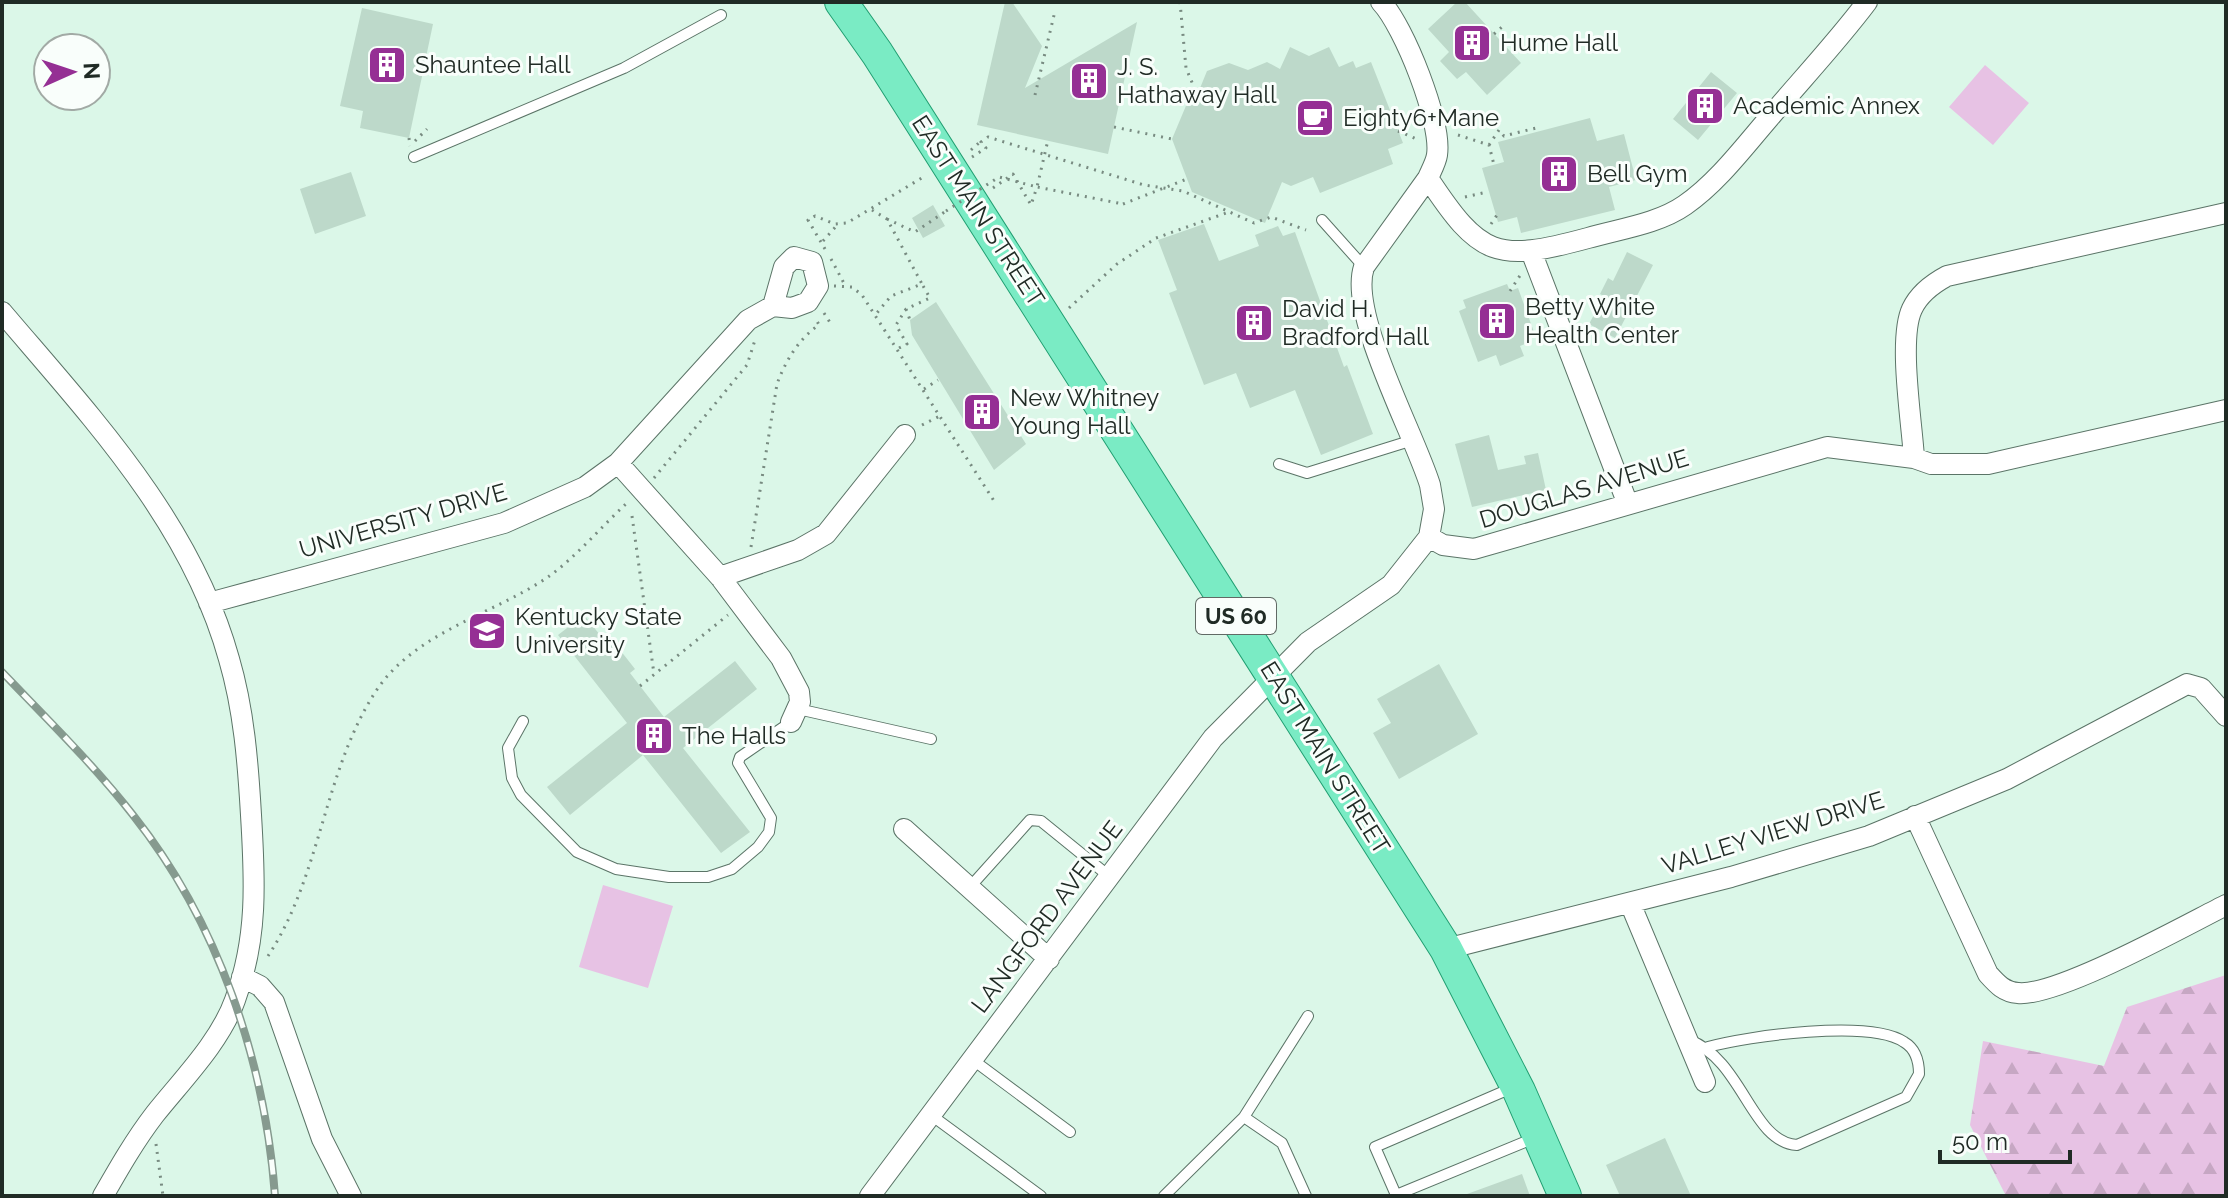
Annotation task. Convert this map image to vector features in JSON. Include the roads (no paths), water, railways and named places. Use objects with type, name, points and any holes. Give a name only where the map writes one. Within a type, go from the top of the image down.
[{"type":"main road","name":"EAST MAIN STREET","points":[[841,2],[877,53],[1446,949],[1516,1086],[1565,1196]]},
{"type":"main road","name":"EAST MAIN STREET","points":[[854,2],[877,53]]},
{"type":"street","points":[[1276,679],[1308,642],[1391,585],[1429,537],[1434,509],[1430,485],[1414,439],[1366,319],[1359,281],[1364,267],[1428,178],[1437,156],[1436,132],[1407,44],[1391,12],[1381,2]]},
{"type":"street","points":[[1428,178],[1460,226],[1476,240],[1529,258],[1667,215],[1686,205],[1751,139],[1867,2]]},
{"type":"street","points":[[1914,458],[1906,342],[1912,307],[1928,287],[1968,269],[2226,213]]},
{"type":"street","points":[[801,257],[812,262],[816,298],[792,308],[773,306],[789,261],[801,257]]},
{"type":"street","points":[[1529,258],[1627,502]]},
{"type":"street","name":"UNIVERSITY DRIVE","points":[[209,603],[504,523],[585,487],[618,463],[748,320],[773,306]]},
{"type":"street","points":[[2,312],[133,470],[160,508],[209,603],[229,658],[248,766],[256,901],[252,942],[234,1004],[205,1050],[152,1118],[103,1196]]},
{"type":"street","name":"DOUGLAS AVENUE","points":[[1429,537],[1443,545],[1474,549],[1627,502],[1827,447],[1914,458],[1931,464],[1988,464],[2226,410]]},
{"type":"street","points":[[720,577],[748,570],[798,550],[826,534],[905,435]]},
{"type":"street","points":[[618,463],[720,577],[793,678],[799,692],[794,715]]},
{"type":"street","name":"LANGFORD AVENUE","points":[[870,1196],[1213,738],[1276,679]]},
{"type":"street","name":"VALLEY VIEW DRIVE","points":[[1446,949],[1731,877],[1869,836],[2007,779],[2187,684],[2201,688],[2226,716]]},
{"type":"street","points":[[1915,816],[1988,974],[2001,989],[2035,992],[2084,975],[2226,905]]},
{"type":"street","points":[[904,829],[1049,959]]},
{"type":"street","points":[[1630,903],[1705,1082]]},
{"type":"street","points":[[242,977],[260,986],[274,1002],[322,1139],[351,1196]]},
{"type":"lane","points":[[414,157],[599,79],[721,15]]},
{"type":"lane","points":[[1322,220],[1364,267]]},
{"type":"lane","points":[[1279,464],[1307,473],[1414,439]]},
{"type":"lane","points":[[523,721],[508,748],[512,778],[521,795],[559,837],[577,852],[616,869],[669,877],[708,877],[732,869],[769,832],[771,818],[738,763],[740,757],[794,715],[931,739]]},
{"type":"lane","points":[[970,887],[1030,820],[1041,821],[1110,877]]},
{"type":"lane","points":[[1164,1196],[1244,1117],[1308,1016]]},
{"type":"lane","points":[[1687,1039],[1708,1047],[1722,1059],[1766,1128],[1787,1144],[1797,1145],[1906,1097],[1919,1074],[1914,1051],[1903,1040],[1879,1034],[1763,1034],[1708,1047]]},
{"type":"lane","points":[[973,1060],[1070,1132]]},
{"type":"lane","points":[[1516,1086],[1375,1147],[1396,1195],[1539,1136]]},
{"type":"lane","points":[[931,1115],[1041,1196]]},
{"type":"lane","points":[[1244,1117],[1282,1143],[1306,1196]]},
{"type":"railway","points":[[2,672],[118,796],[163,857],[190,901],[213,947],[248,1044],[270,1145],[275,1196]]},
{"type":"place","name":"Hume Hall","points":[[1472,43]]},
{"type":"place","name":"Shauntee Hall","points":[[387,65]]},
{"type":"place","name":"J. S. Hathaway Hall","points":[[1089,81]]},
{"type":"place","name":"Academic Annex","points":[[1705,106]]},
{"type":"place","name":"Eighty6+Mane","points":[[1315,118]]},
{"type":"place","name":"Bell Gym","points":[[1559,174]]},
{"type":"place","name":"Betty White Health Center","points":[[1497,321]]},
{"type":"place","name":"David H. Bradford Hall","points":[[1254,323]]},
{"type":"place","name":"New Whitney Young Hall","points":[[982,412]]},
{"type":"place","name":"Kentucky State University","points":[[487,631]]},
{"type":"place","name":"The Halls","points":[[654,736]]}]
